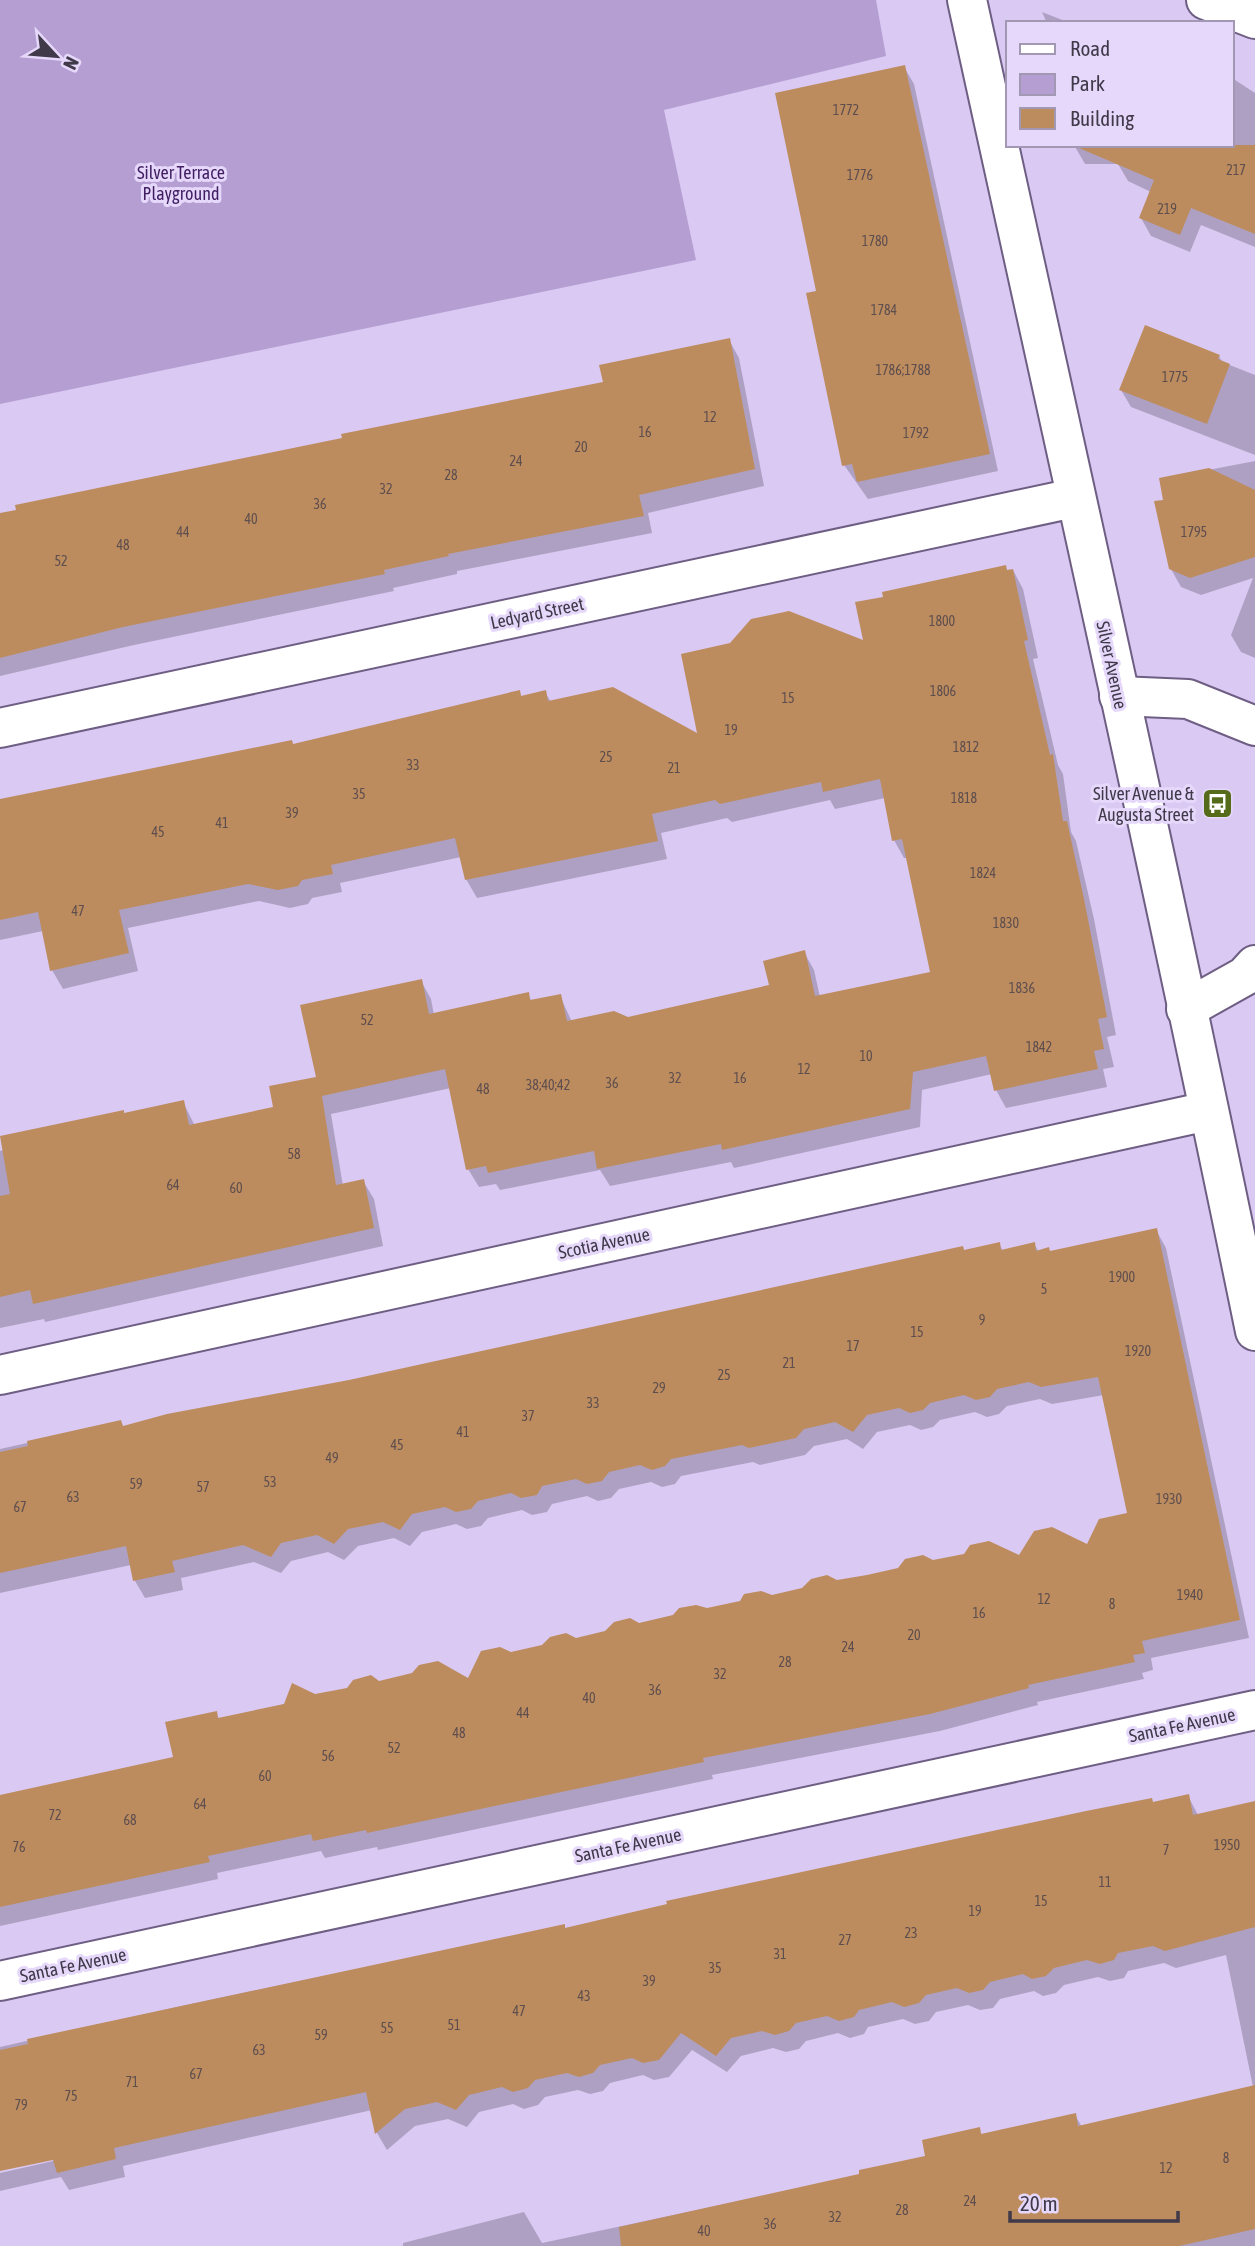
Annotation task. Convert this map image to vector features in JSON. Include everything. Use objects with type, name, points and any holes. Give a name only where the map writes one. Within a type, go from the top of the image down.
[{"type":"street","name":"Silver Avenue","points":[[967,0],[1255,1331]]},
{"type":"street","points":[[1206,0],[1255,19]]},
{"type":"street","name":"Ledyard Street","points":[[0,728],[1074,498]]},
{"type":"street","points":[[1119,696],[1188,699],[1255,726]]},
{"type":"street","points":[[1186,1009],[1245,976],[1255,965]]},
{"type":"street","name":"Scotia Avenue","points":[[0,1375],[1208,1111]]},
{"type":"street","name":"Santa Fe Avenue","points":[[0,1981],[1255,1710]]},
{"type":"green space","name":"Silver Terrace Playground","points":[[0,0],[876,0],[886,56],[664,110],[696,260],[0,404]]},
{"type":"building","points":[[905,65],[990,454],[857,482],[852,464],[842,466],[806,293],[816,291],[775,93]]},
{"type":"building","points":[[1255,145],[1255,234],[1191,208],[1180,235],[1139,218],[1154,180],[1077,147]]},
{"type":"building","points":[[1145,325],[1220,355],[1218,359],[1230,364],[1207,424],[1119,390]]},
{"type":"building","points":[[730,338],[755,469],[639,495],[644,516],[448,554],[449,556],[384,570],[385,574],[123,627],[0,658],[0,513],[16,510],[15,505],[342,438],[341,434],[603,382],[599,365]]},
{"type":"building","points":[[1209,468],[1255,490],[1255,557],[1190,578],[1169,569],[1154,501],[1163,500],[1159,478]]},
{"type":"building","points":[[1006,565],[1007,570],[1013,569],[1028,640],[1024,641],[1050,755],[1053,754],[1063,821],[1067,821],[1107,1017],[1098,1019],[1104,1049],[1094,1051],[1098,1069],[994,1091],[986,1056],[913,1072],[910,1109],[722,1150],[721,1144],[597,1169],[594,1151],[488,1173],[486,1166],[466,1170],[445,1069],[322,1096],[336,1185],[364,1179],[374,1228],[33,1304],[30,1290],[0,1297],[0,1196],[10,1194],[0,1136],[184,1100],[189,1125],[273,1107],[269,1086],[316,1077],[300,1005],[422,979],[429,1014],[529,992],[530,1000],[561,994],[567,1021],[614,1011],[628,1017],[769,985],[763,961],[805,950],[815,996],[930,972],[902,839],[892,841],[880,779],[823,792],[821,782],[720,804],[715,800],[652,814],[658,841],[465,880],[455,838],[331,865],[333,874],[302,880],[298,886],[278,890],[248,884],[119,910],[129,953],[50,971],[38,912],[0,920],[0,799],[292,740],[293,744],[520,690],[521,696],[546,690],[548,701],[613,687],[697,733],[681,654],[730,643],[751,619],[789,611],[863,640],[855,602],[883,597],[882,592]]},
{"type":"building","points":[[1157,1228],[1240,1620],[1142,1641],[1145,1653],[1133,1655],[1135,1662],[1028,1685],[1029,1688],[930,1714],[703,1758],[704,1762],[367,1833],[366,1830],[313,1841],[311,1834],[208,1856],[210,1862],[0,1907],[0,1795],[173,1757],[165,1722],[217,1711],[218,1718],[284,1704],[292,1683],[315,1694],[347,1688],[353,1680],[371,1675],[379,1681],[412,1673],[419,1665],[438,1661],[468,1678],[481,1651],[500,1647],[511,1652],[542,1645],[550,1637],[566,1633],[576,1638],[605,1631],[614,1622],[630,1618],[639,1623],[673,1615],[679,1608],[696,1605],[707,1608],[740,1601],[744,1594],[761,1591],[772,1595],[802,1588],[811,1579],[827,1575],[837,1580],[867,1575],[898,1568],[905,1559],[923,1555],[933,1560],[964,1554],[970,1545],[989,1541],[1019,1555],[1034,1531],[1052,1527],[1087,1544],[1099,1519],[1127,1513],[1098,1377],[1041,1387],[1029,1382],[997,1389],[990,1397],[976,1400],[964,1395],[930,1403],[923,1410],[910,1413],[899,1408],[867,1415],[853,1432],[835,1422],[804,1429],[796,1438],[671,1459],[665,1466],[652,1470],[640,1465],[609,1472],[602,1481],[587,1484],[576,1479],[542,1486],[537,1495],[521,1498],[511,1493],[478,1501],[471,1509],[456,1512],[445,1507],[412,1514],[400,1530],[383,1522],[348,1529],[334,1544],[317,1535],[281,1543],[271,1557],[243,1545],[172,1561],[175,1572],[133,1581],[126,1546],[0,1573],[0,1452],[28,1446],[27,1441],[121,1420],[123,1426],[167,1414],[349,1380],[963,1246],[964,1250],[1000,1242],[1001,1250],[1035,1242],[1036,1251],[1049,1247],[1050,1251]]},
{"type":"building","points":[[1189,1794],[1193,1815],[1255,1801],[1255,1927],[1165,1951],[1153,1946],[1118,1953],[1114,1960],[1100,1964],[1087,1960],[1054,1968],[1046,1976],[1032,1979],[1023,1974],[990,1982],[983,1990],[969,1993],[957,1988],[926,1995],[919,2003],[904,2007],[892,2002],[859,2010],[854,2017],[839,2021],[827,2016],[796,2023],[789,2031],[775,2035],[762,2031],[731,2038],[716,2056],[681,2033],[659,2060],[643,2063],[632,2058],[600,2065],[593,2073],[579,2077],[567,2073],[535,2080],[528,2088],[513,2092],[502,2087],[469,2095],[456,2110],[437,2102],[405,2109],[375,2134],[366,2092],[114,2148],[116,2159],[57,2173],[53,2160],[0,2171],[0,2050],[28,2044],[27,2039],[565,1924],[565,1928],[667,1904],[666,1901],[1086,1811]]},
{"type":"building","points":[[1255,2085],[1255,2229],[1179,2246],[621,2246],[619,2227],[859,2174],[859,2170],[925,2156],[922,2140],[980,2127],[981,2134],[1076,2113],[1078,2126]]},
{"type":"place","name":"Silver Avenue & Augusta Street","points":[[1217,803]]}]
